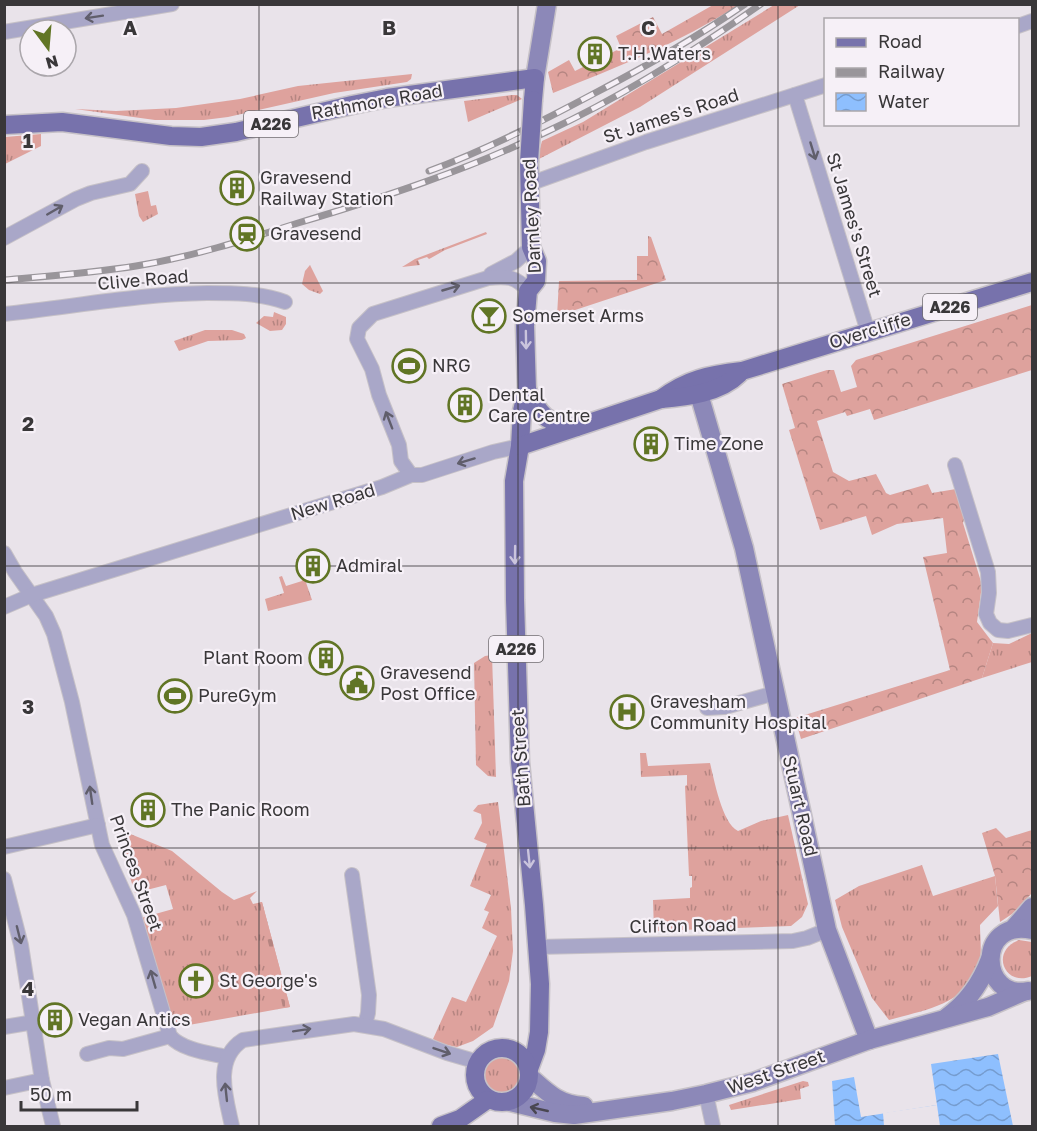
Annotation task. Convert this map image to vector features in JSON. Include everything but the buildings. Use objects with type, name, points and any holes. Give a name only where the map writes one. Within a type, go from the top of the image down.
[{"type":"main road","name":"Darnley Road","points":[[527,390],[525,326],[528,291],[536,280],[537,268],[537,258],[531,247],[528,162],[535,78],[547,4]]},
{"type":"main road","name":"Rathmore Road","points":[[4,125],[62,122],[171,136],[201,136],[236,132],[387,98],[535,78]]},
{"type":"main road","name":"Overcliffe","points":[[730,375],[755,379],[772,374],[786,357],[1032,282]]},
{"type":"main road","points":[[699,394],[730,375]]},
{"type":"main road","name":"New Road","points":[[661,399],[679,386],[730,375]]},
{"type":"main road","points":[[527,390],[536,408],[547,420],[557,425],[578,428]]},
{"type":"main road","name":"A226","points":[[520,446],[522,411],[527,390]]},
{"type":"main road","name":"New Road","points":[[520,446],[661,399],[699,394]]},
{"type":"main road","name":"Stuart Road","points":[[699,394],[744,548],[827,930],[869,1040]]},
{"type":"main road","name":"Bath Street","points":[[520,446],[514,482],[517,702],[523,801],[538,947],[539,1032],[529,1073]]},
{"type":"main road","name":"West Street","points":[[940,1021],[956,1010],[982,980],[996,940],[1013,929],[1032,907]]},
{"type":"main road","points":[[1013,929],[1032,930]]},
{"type":"main road","points":[[990,959],[991,969],[1003,986],[1013,991],[1028,991]]},
{"type":"main road","name":"West Street","points":[[510,1102],[555,1113],[574,1115],[706,1094],[753,1082],[869,1040],[988,1007],[1028,991]]},
{"type":"main road","points":[[506,1048],[520,1055],[529,1073],[524,1092],[510,1102],[487,1100],[481,1094],[475,1079],[478,1062],[490,1051],[506,1048]]},
{"type":"main road","name":"West Street","points":[[529,1073],[556,1099],[564,1103],[610,1110]]},
{"type":"main road","points":[[441,1126],[467,1114],[487,1100]]},
{"type":"street","points":[[4,32],[172,4]]},
{"type":"street","name":"St James's Road","points":[[529,184],[646,142],[824,85]]},
{"type":"street","name":"St James's Street","points":[[795,95],[868,332]]},
{"type":"street","points":[[4,238],[76,199],[130,184],[142,171]]},
{"type":"street","points":[[488,278],[493,272],[516,261],[531,247]]},
{"type":"street","points":[[411,475],[401,461],[399,447],[379,395],[372,369],[357,339],[358,328],[373,314],[488,278],[506,276],[513,278],[528,291]]},
{"type":"street","name":"Clive Road","points":[[4,314],[170,294],[241,294],[263,296],[285,302]]},
{"type":"street","name":"New Road","points":[[4,607],[32,595],[380,487],[411,475],[422,475],[493,452],[520,446]]},
{"type":"street","points":[[955,465],[988,572],[989,593],[986,614],[990,623],[998,630],[1008,631],[1032,625]]},
{"type":"street","name":"Princes Street","points":[[4,553],[46,616],[62,660],[98,825],[110,865],[134,915],[170,1036]]},
{"type":"street","points":[[707,708],[725,707],[775,693]]},
{"type":"street","points":[[4,847],[98,825]]},
{"type":"street","points":[[352,875],[369,995],[365,1025]]},
{"type":"street","points":[[4,879],[21,945],[42,1080],[53,1126]]},
{"type":"street","name":"Clifton Road","points":[[538,947],[793,941],[827,930]]},
{"type":"street","points":[[4,1027],[34,1022]]},
{"type":"street","points":[[232,1126],[225,1091],[224,1068],[227,1057],[243,1040],[339,1024],[365,1025],[478,1062]]},
{"type":"street","points":[[94,1057],[114,1048],[123,1049],[170,1036],[176,1042],[191,1048],[227,1057]]},
{"type":"street","points":[[4,1088],[42,1080]]},
{"type":"street","points":[[706,1094],[713,1126]]},
{"type":"green space","points":[[713,5],[738,5],[671,43],[553,93],[548,72],[569,60],[575,71],[621,48],[616,36],[653,17],[662,34]]},
{"type":"green space","points":[[774,5],[800,5],[640,107],[537,160],[542,141],[583,122]]},
{"type":"green space","points":[[412,74],[411,79],[407,82],[334,93],[228,117],[204,120],[155,120],[75,109],[116,111],[176,108],[240,99],[298,86]]},
{"type":"green space","points":[[517,95],[522,99],[468,122],[464,101]]},
{"type":"green space","points":[[41,134],[41,146],[5,164],[5,137]]},
{"type":"green space","points":[[148,191],[151,206],[156,205],[158,214],[143,222],[139,216],[135,194]]},
{"type":"green space","points":[[486,232],[487,234],[445,250],[429,259],[427,257],[418,260],[420,265],[402,267],[415,259]]},
{"type":"green space","points":[[648,236],[651,237],[666,280],[557,316],[559,281],[637,280],[637,256],[648,256]]},
{"type":"green space","points":[[310,265],[323,291],[320,294],[309,290],[302,284],[305,271]]},
{"type":"green space","points":[[1032,305],[1032,370],[874,420],[870,409],[847,416],[845,412],[817,421],[833,472],[849,481],[876,474],[886,493],[890,495],[928,484],[932,493],[956,489],[965,516],[963,523],[982,585],[977,622],[993,643],[982,678],[801,739],[795,718],[950,670],[923,557],[947,553],[943,518],[897,524],[872,535],[866,516],[820,530],[789,430],[795,428],[782,384],[827,370],[834,370],[841,392],[857,387],[851,366],[856,360]]},
{"type":"green space","points":[[274,312],[286,317],[286,324],[282,330],[270,331],[256,323],[264,316],[273,317]]},
{"type":"green space","points":[[205,330],[232,330],[244,334],[246,338],[208,341],[179,351],[174,341]]},
{"type":"green space","points":[[296,559],[298,559],[312,600],[268,611],[265,599],[284,593],[279,577],[282,576],[286,586],[302,581]]},
{"type":"green space","points":[[1032,633],[1032,662],[982,678],[993,643],[1009,644]]},
{"type":"green space","points":[[492,655],[496,777],[488,776],[476,765],[474,663],[485,656]]},
{"type":"green space","points":[[640,753],[646,753],[648,766],[710,763],[723,810],[732,826],[738,831],[761,821],[788,815],[808,904],[802,917],[791,926],[654,931],[653,900],[690,898],[692,876],[689,876],[685,786],[687,775],[641,777]]},
{"type":"green space","points":[[498,802],[511,908],[513,951],[509,981],[493,1027],[473,1041],[457,1047],[442,1044],[433,1039],[452,997],[466,1002],[497,936],[482,928],[489,912],[484,910],[491,895],[470,886],[487,844],[474,839],[482,823],[481,814],[473,811],[478,805]]},
{"type":"green space","points":[[996,828],[1006,838],[1032,830],[1032,893],[1012,914],[1000,922],[995,876],[982,833]]},
{"type":"green space","points":[[128,833],[172,851],[234,900],[257,891],[250,898],[253,904],[262,902],[290,1007],[172,1028],[141,918],[173,909],[166,885],[135,893],[120,846],[126,844]]},
{"type":"green space","points":[[922,865],[933,896],[995,876],[998,906],[980,925],[980,961],[977,972],[970,983],[961,992],[939,1005],[889,1020],[872,998],[842,927],[835,900],[859,886]]},
{"type":"green space","points":[[262,902],[290,1007],[283,1008],[258,903]]},
{"type":"green space","points":[[1019,940],[1032,942],[1032,976],[1014,977],[1004,967],[1005,952],[1010,945]]},
{"type":"green space","points":[[502,1055],[517,1061],[523,1076],[517,1091],[502,1097],[487,1091],[481,1076],[487,1061]]},
{"type":"green space","points":[[803,1081],[808,1082],[809,1086],[800,1089],[801,1099],[731,1110],[729,1105]]},
{"type":"water","points":[[998,1054],[1013,1126],[835,1126],[832,1081],[854,1077],[861,1117],[937,1105],[931,1064]]},
{"type":"pier","points":[[937,1105],[940,1126],[884,1126],[883,1113]]},
{"type":"railway","points":[[429,171],[492,145],[575,104],[672,51],[745,4]]},
{"type":"railway","points":[[4,280],[103,271],[177,258],[258,236],[424,182],[516,146],[602,104],[683,56],[761,4]]},
{"type":"place","name":"T.H.Waters","points":[[595,54]]},
{"type":"place","name":"Gravesend Railway Station","points":[[237,188]]},
{"type":"place","name":"Gravesend","points":[[247,234]]},
{"type":"place","name":"Somerset Arms","points":[[489,316]]},
{"type":"place","name":"NRG","points":[[409,366]]},
{"type":"place","name":"Dental Care Centre","points":[[465,405]]},
{"type":"place","name":"Time Zone","points":[[651,444]]},
{"type":"place","name":"Admiral","points":[[313,566]]},
{"type":"place","name":"Plant Room","points":[[326,658]]},
{"type":"place","name":"Gravesend Post Office","points":[[357,683]]},
{"type":"place","name":"PureGym","points":[[175,696]]},
{"type":"place","name":"Gravesham Community Hospital","points":[[627,712]]},
{"type":"place","name":"The Panic Room","points":[[148,810]]},
{"type":"place","name":"St George's","points":[[196,981]]},
{"type":"place","name":"Vegan Antics","points":[[55,1020]]}]
